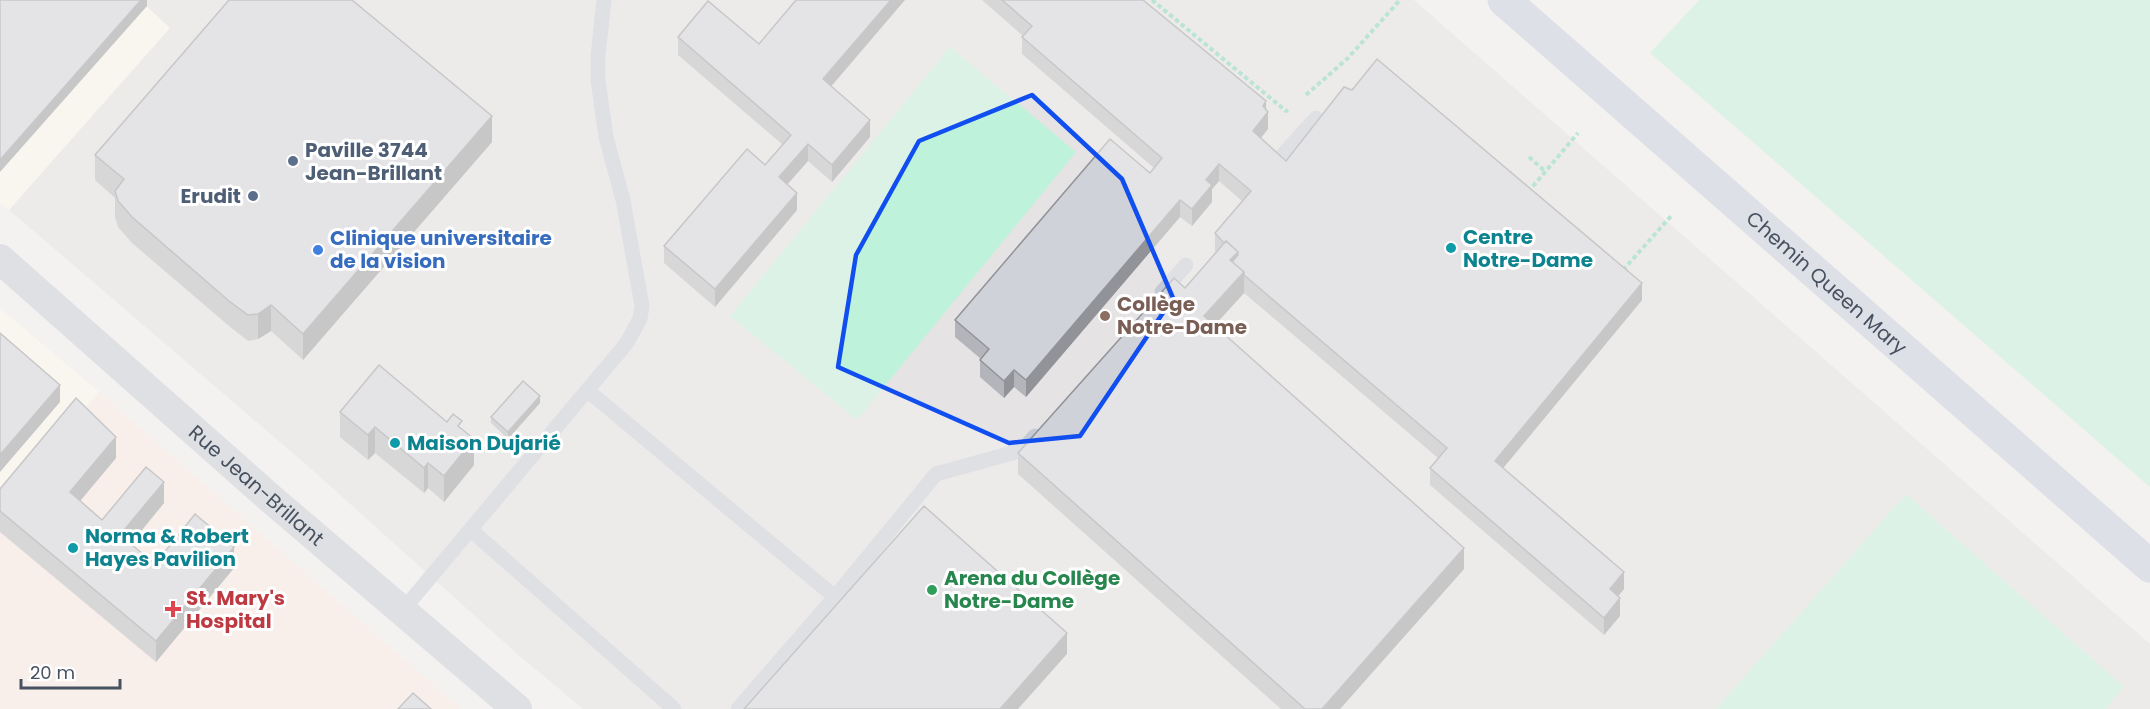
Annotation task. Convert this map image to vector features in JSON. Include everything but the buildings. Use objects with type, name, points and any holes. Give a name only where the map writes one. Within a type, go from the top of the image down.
[{"type":"street","name":"Chemin Queen Mary","points":[[1504,0],[2150,566]]},
{"type":"street","name":"Rue Jean-Brillant","points":[[0,259],[517,709]]},
{"type":"lane","points":[[402,611],[626,344],[640,319],[642,306],[636,264],[606,137],[602,110],[598,68],[600,4]]},
{"type":"lane","points":[[1272,166],[1316,117]]},
{"type":"lane","points":[[1155,300],[1186,265]]},
{"type":"lane","points":[[588,390],[835,597]]},
{"type":"lane","points":[[738,709],[835,597],[936,474],[1023,450],[1047,423]]},
{"type":"lane","points":[[471,530],[674,709]]},
{"type":"path","points":[[1152,0],[1286,111],[1292,107]]},
{"type":"path","points":[[1298,102],[1348,58],[1400,0]]},
{"type":"path","points":[[1522,199],[1578,133]]},
{"type":"path","points":[[1529,157],[1546,172]]},
{"type":"path","points":[[1616,278],[1672,215]]},
{"type":"highlighted area","points":[[1032,95],[1122,179],[1173,298],[1080,436],[1009,443],[838,367],[856,255],[919,141]]},
{"type":"shaded area","points":[[0,0],[140,0],[170,28],[9,210],[0,203]]},
{"type":"shaded area","name":"Collège Notre-Dame","points":[[140,0],[1414,0],[2150,644],[2150,709],[583,709],[516,653],[310,468],[9,210],[170,28]]},
{"type":"shaded area","points":[[0,308],[99,392],[0,509]]},
{"type":"shaded area","name":"St. Mary's Hospital","points":[[99,392],[461,709],[0,709],[0,509]]},
{"type":"green space","points":[[1699,0],[2150,0],[2150,487],[1650,53]]},
{"type":"green space","points":[[950,47],[1076,152],[857,420],[730,316]]},
{"type":"green space","points":[[1906,494],[2124,687],[2105,709],[1716,709]]},
{"type":"place","name":"Paville 3744 Jean-Brillant","points":[[293,161]]},
{"type":"place","name":"Erudit","points":[[253,196]]},
{"type":"place","name":"Centre Notre-Dame","points":[[1451,248]]},
{"type":"place","name":"Clinique universitaire de la vision","points":[[318,250]]},
{"type":"place","name":"Collège Notre-Dame","points":[[1105,316]]},
{"type":"place","name":"Maison Dujarié","points":[[395,443]]},
{"type":"place","name":"Norma & Robert Hayes Pavilion","points":[[73,548]]},
{"type":"place","name":"Arena du Collège Notre-Dame","points":[[932,590]]},
{"type":"place","name":"St. Mary's Hospital","points":[[173,609]]}]
